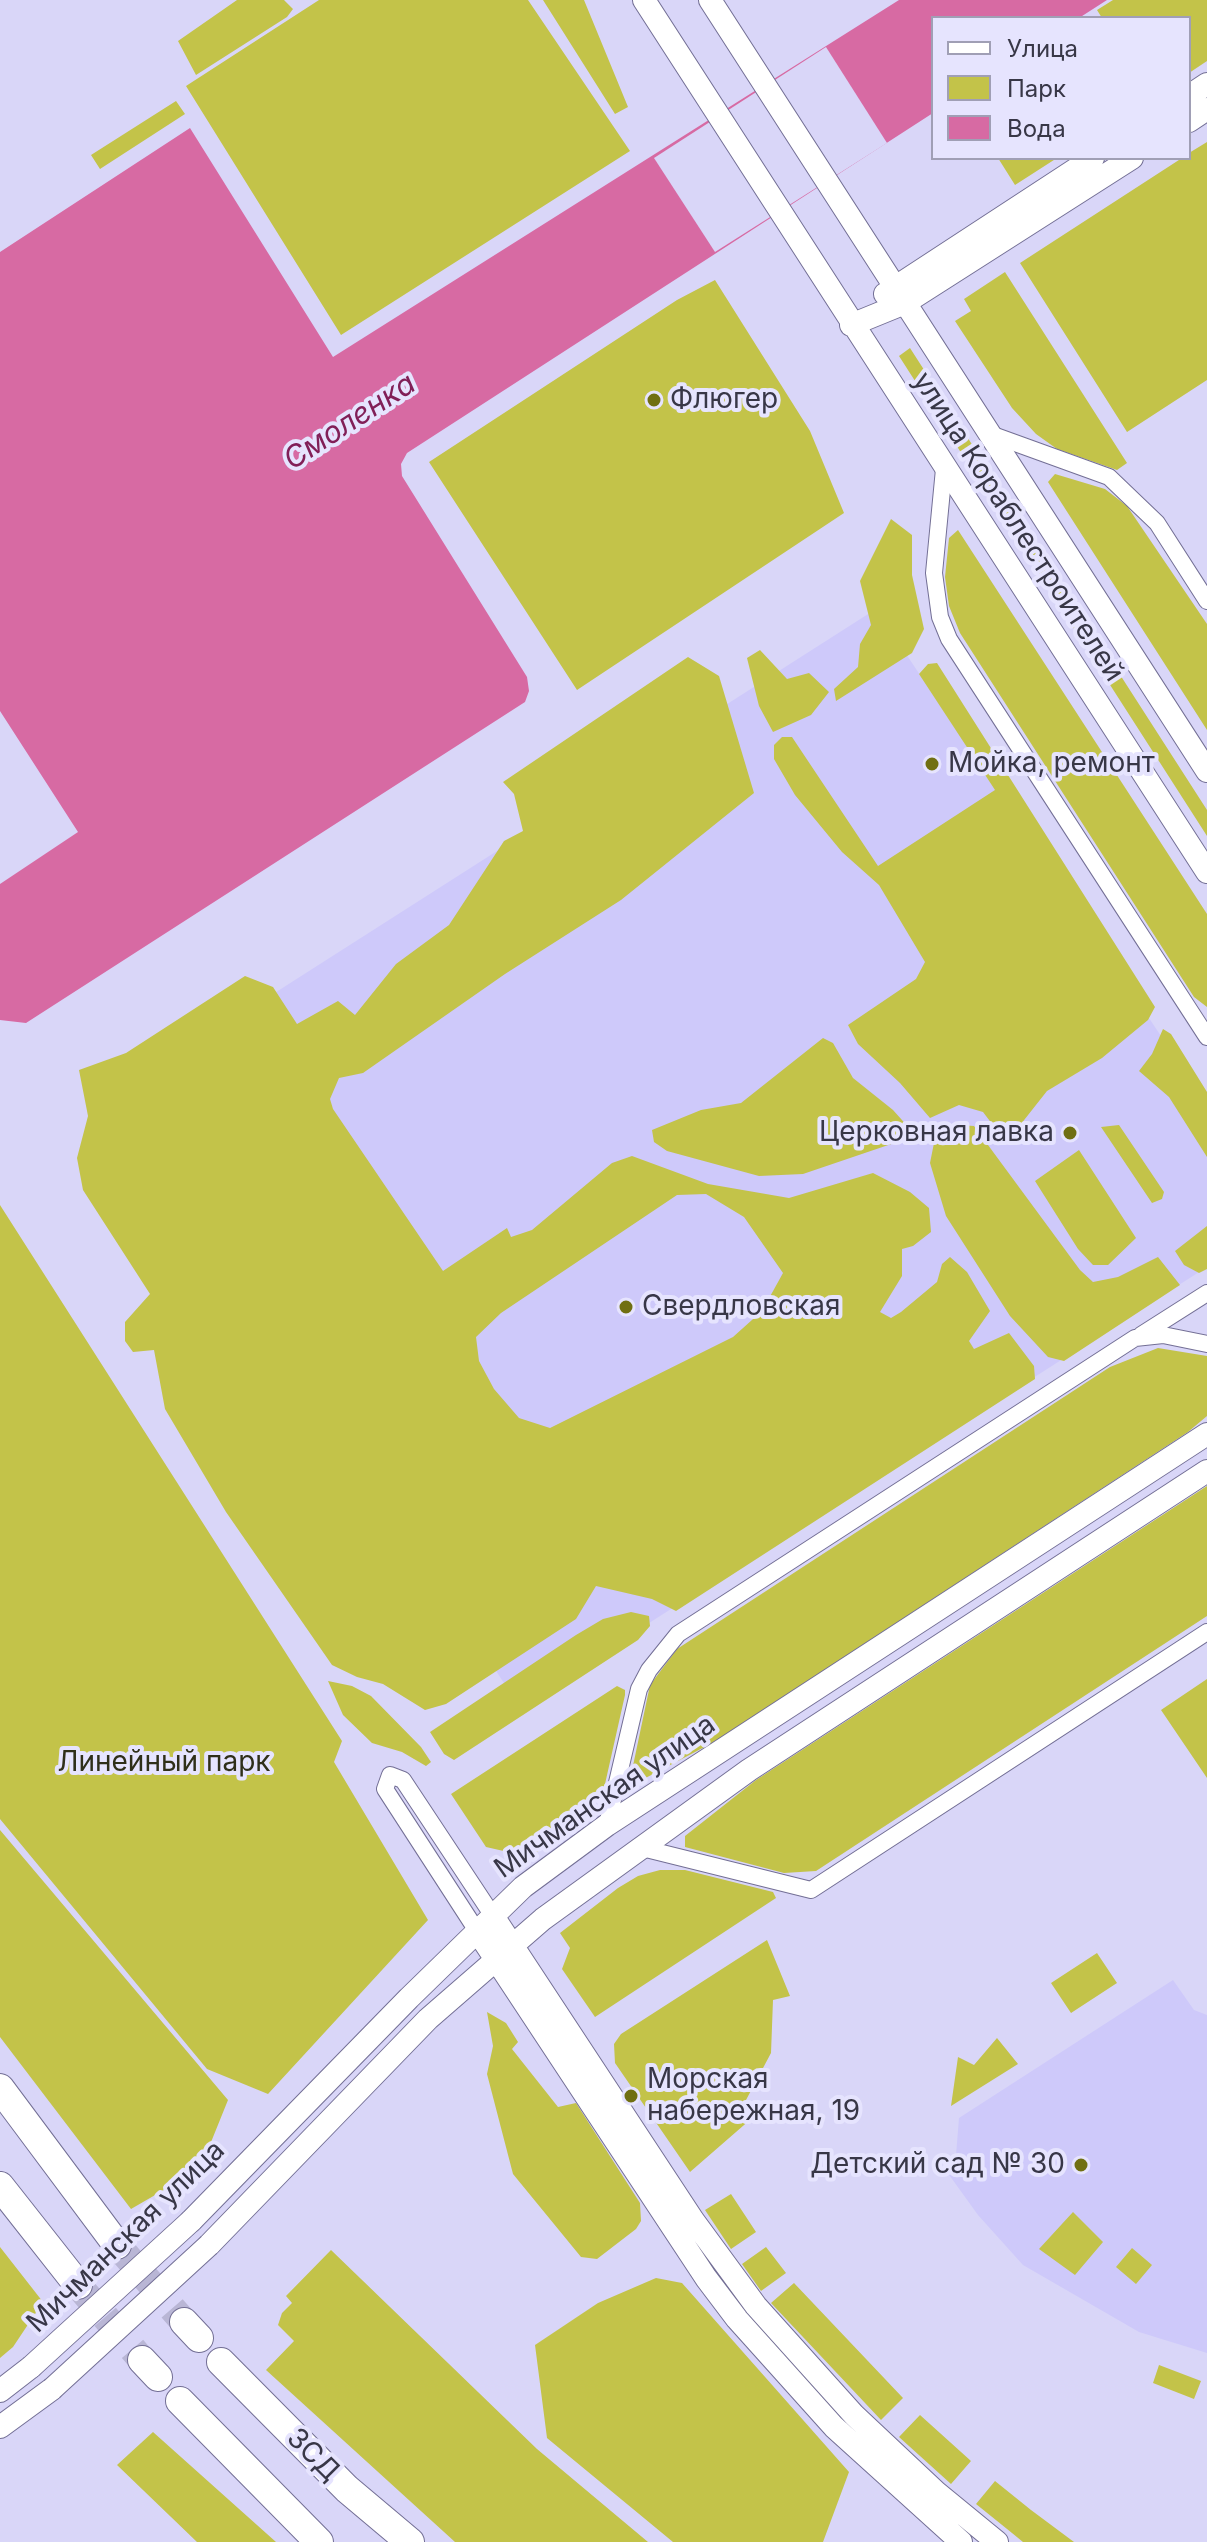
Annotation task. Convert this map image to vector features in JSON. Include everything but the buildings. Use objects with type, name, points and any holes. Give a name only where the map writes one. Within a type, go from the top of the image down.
[{"type":"highway","points":[[0,2088],[117,2245]]},
{"type":"highway","points":[[0,2186],[78,2285]]},
{"type":"highway","name":"ЗСД","points":[[221,2362],[347,2489],[410,2542]]},
{"type":"highway","name":"ЗСД","points":[[180,2401],[319,2542]]},
{"type":"main road","name":"улица Кораблестроителей","points":[[644,0],[1207,872]]},
{"type":"main road","name":"улица Кораблестроителей","points":[[710,0],[1207,771]]},
{"type":"main road","points":[[899,295],[1090,160]]},
{"type":"main road","points":[[851,325],[1129,160]]},
{"type":"main road","name":"Мичманская улица","points":[[0,2391],[31,2367],[191,2221],[523,1887],[607,1825],[1207,1434]]},
{"type":"main road","points":[[0,2427],[52,2389],[209,2245],[428,2019],[503,1951],[638,1847],[749,1770],[1207,1471]]},
{"type":"main road","points":[[485,1923],[706,2278],[737,2319],[834,2427],[961,2542]]},
{"type":"main road","points":[[503,1951],[716,2254],[786,2344],[882,2442],[997,2542]]},
{"type":"street","points":[[993,435],[1109,477],[1157,523],[1207,601]]},
{"type":"street","points":[[944,469],[934,573],[940,617],[949,639],[1202,1024],[1207,1037]]},
{"type":"street","points":[[607,1825],[639,1689],[654,1662],[678,1634],[1207,1293]]},
{"type":"street","points":[[1135,1338],[1163,1335],[1207,1344]]},
{"type":"street","points":[[638,1847],[811,1890],[1207,1632]]},
{"type":"street","points":[[390,1775],[403,1780],[485,1923],[385,1789],[390,1775]]},
{"type":"shaded area","points":[[876,609],[1207,1105],[1207,1267],[519,1706],[118,1093]]},
{"type":"shaded area","name":"Детский сад № 30","points":[[1173,1980],[1194,2010],[1207,2015],[1207,2353],[1139,2332],[1023,2265],[978,2215],[947,2172],[955,2168],[959,2118]]},
{"type":"green space","points":[[237,0],[284,0],[293,9],[287,17],[196,75],[178,41]]},
{"type":"green space","points":[[319,0],[528,0],[630,151],[341,335],[186,86]]},
{"type":"green space","points":[[543,0],[584,0],[628,107],[615,114]]},
{"type":"green space","points":[[1113,0],[1207,0],[1207,61],[1191,72],[1191,16],[1101,16],[1097,10]]},
{"type":"green space","points":[[176,101],[185,114],[100,169],[91,155]]},
{"type":"green space","points":[[1207,142],[1207,380],[1127,432],[1020,263],[1179,160],[1191,160],[1191,152]]},
{"type":"green space","points":[[999,160],[1054,160],[1015,185]]},
{"type":"green space","points":[[1005,272],[1127,463],[1117,470],[1057,449],[1036,434],[1012,408],[955,321],[971,311],[964,299]]},
{"type":"green space","points":[[715,280],[810,431],[844,513],[577,690],[429,462],[677,300]]},
{"type":"green space","points":[[910,348],[1207,810],[1207,836],[899,356]]},
{"type":"green space","points":[[1055,474],[1105,489],[1127,506],[1207,624],[1207,730],[1048,482]]},
{"type":"green space","points":[[891,519],[912,535],[912,575],[924,629],[912,653],[836,701],[834,689],[858,667],[860,644],[871,625],[860,581]]},
{"type":"green space","points":[[958,530],[1207,914],[1207,1007],[1194,997],[960,633],[949,606],[945,577],[949,538]]},
{"type":"green space","points":[[760,650],[787,679],[809,673],[829,692],[811,715],[773,732],[759,706],[747,658]]},
{"type":"green space","points":[[688,657],[719,676],[754,793],[621,900],[505,974],[363,1073],[339,1078],[330,1099],[333,1109],[443,1271],[507,1228],[511,1237],[532,1230],[612,1163],[632,1156],[708,1184],[789,1198],[873,1173],[910,1192],[929,1208],[931,1232],[913,1246],[902,1249],[902,1276],[880,1312],[891,1318],[901,1312],[937,1282],[942,1264],[950,1257],[967,1272],[990,1311],[969,1341],[974,1349],[1009,1333],[1034,1366],[1035,1379],[676,1611],[652,1599],[596,1586],[576,1619],[446,1704],[425,1710],[383,1684],[357,1677],[332,1665],[226,1512],[165,1409],[154,1350],[133,1352],[125,1341],[125,1322],[150,1294],[83,1190],[77,1158],[88,1116],[79,1070],[126,1053],[245,976],[273,987],[297,1024],[338,1001],[355,1015],[396,964],[449,925],[504,841],[523,831],[514,794],[503,782]],"holes":[[[706,1194],[744,1217],[783,1273],[762,1311],[733,1337],[550,1428],[519,1418],[494,1389],[479,1361],[476,1337],[501,1313],[677,1195]]]},
{"type":"green space","points":[[937,663],[1155,1007],[1148,1020],[1102,1058],[1047,1091],[1017,1129],[1002,1137],[983,1112],[959,1105],[930,1118],[900,1083],[858,1044],[848,1025],[916,979],[925,962],[879,885],[842,852],[795,795],[774,759],[774,745],[782,737],[792,737],[878,866],[995,790],[919,674],[928,664]]},
{"type":"green space","points":[[1163,1029],[1171,1034],[1207,1092],[1207,1157],[1169,1097],[1139,1071],[1152,1054]]},
{"type":"green space","points":[[823,1038],[833,1043],[853,1078],[893,1110],[910,1129],[906,1139],[803,1174],[759,1176],[667,1151],[654,1142],[652,1130],[701,1110],[741,1103]]},
{"type":"green space","points":[[960,1125],[974,1126],[1080,1270],[1093,1282],[1118,1277],[1158,1257],[1180,1285],[1064,1361],[1048,1357],[1010,1316],[946,1216],[930,1163],[935,1138]]},
{"type":"green space","points":[[1119,1125],[1164,1192],[1162,1199],[1152,1203],[1101,1127]]},
{"type":"green space","points":[[1079,1150],[1136,1238],[1108,1265],[1093,1265],[1078,1249],[1035,1181]]},
{"type":"green space","name":"Линейный парк","points":[[0,1205],[342,1741],[334,1762],[428,1920],[268,2094],[207,2069],[0,1819]]},
{"type":"green space","points":[[1207,1226],[1207,1269],[1199,1273],[1184,1265],[1175,1251]]},
{"type":"green space","points":[[1158,1348],[1207,1356],[1207,1416],[1188,1432],[716,1741],[636,1783],[630,1780],[650,1685],[677,1649],[1110,1367]]},
{"type":"green space","points":[[1207,1486],[1207,1616],[816,1871],[784,1873],[685,1847],[685,1836],[756,1780]]},
{"type":"green space","points":[[631,1612],[649,1616],[650,1626],[638,1640],[454,1760],[444,1754],[430,1732],[576,1635],[603,1619]]},
{"type":"green space","points":[[1207,1679],[1207,1778],[1161,1710]]},
{"type":"green space","points":[[328,1681],[352,1686],[371,1696],[421,1747],[431,1762],[426,1766],[402,1752],[372,1743],[343,1715]]},
{"type":"green space","points":[[617,1686],[625,1690],[625,1695],[605,1784],[591,1810],[518,1867],[508,1852],[486,1847],[451,1794]]},
{"type":"green space","points":[[0,1830],[228,2100],[205,2157],[188,2176],[131,2209],[0,2037]]},
{"type":"green space","points":[[660,1870],[685,1870],[773,1892],[776,1898],[595,2017],[562,1969],[570,1948],[560,1933],[618,1888],[638,1876]]},
{"type":"green space","points":[[767,1940],[790,1996],[773,2000],[771,2053],[746,2100],[759,2112],[690,2172],[615,2063],[614,2044],[621,2034]]},
{"type":"green space","points":[[1097,1953],[1117,1983],[1071,2013],[1051,1983]]},
{"type":"green space","points":[[487,2012],[506,2023],[518,2042],[512,2049],[558,2107],[576,2103],[640,2203],[641,2221],[636,2229],[597,2259],[581,2257],[513,2174],[487,2074],[493,2046]]},
{"type":"green space","points":[[997,2038],[1018,2064],[951,2106],[958,2057],[974,2065]]},
{"type":"green space","points":[[731,2194],[756,2232],[731,2249],[705,2210]]},
{"type":"green space","points":[[1073,2212],[1103,2242],[1075,2275],[1039,2249]]},
{"type":"green space","points":[[0,2247],[43,2302],[13,2347],[0,2358]]},
{"type":"green space","points":[[766,2247],[786,2273],[761,2291],[742,2264]]},
{"type":"green space","points":[[1132,2248],[1152,2265],[1136,2284],[1116,2267]]},
{"type":"green space","points":[[331,2250],[537,2449],[648,2542],[455,2542],[266,2370],[294,2341],[278,2325],[282,2313],[292,2303],[286,2296]]},
{"type":"green space","points":[[656,2278],[682,2283],[849,2472],[823,2542],[673,2542],[547,2438],[535,2345],[598,2303]]},
{"type":"green space","points":[[794,2283],[903,2398],[881,2420],[771,2303]]},
{"type":"green space","points":[[1159,2365],[1201,2381],[1194,2399],[1153,2383]]},
{"type":"green space","points":[[920,2415],[971,2461],[951,2484],[899,2437]]},
{"type":"green space","points":[[153,2432],[276,2542],[197,2542],[117,2465]]},
{"type":"green space","points":[[995,2481],[1074,2542],[1023,2542],[976,2504]]},
{"type":"water","name":"Смоленка","points":[[899,0],[1107,0],[1082,16],[931,16],[931,114],[407,453],[401,464],[402,476],[527,677],[529,691],[525,702],[26,1023],[0,1020],[0,884],[78,832],[0,711],[0,252],[190,128],[333,357]]},
{"type":"pier","points":[[826,47],[887,143],[715,252],[654,158]]},
{"type":"tunnel","points":[[117,2245],[184,2322]]},
{"type":"tunnel","points":[[78,2285],[142,2360]]},
{"type":"place","name":"Флюгер","points":[[654,400]]},
{"type":"place","name":"Мойка, ремонт","points":[[932,764]]},
{"type":"place","name":"Церковная лавка","points":[[1070,1133]]},
{"type":"place","name":"Свердловская","points":[[626,1307]]},
{"type":"place","name":"Морская набережная, 19","points":[[631,2096]]},
{"type":"place","name":"Детский сад № 30","points":[[1081,2165]]}]
